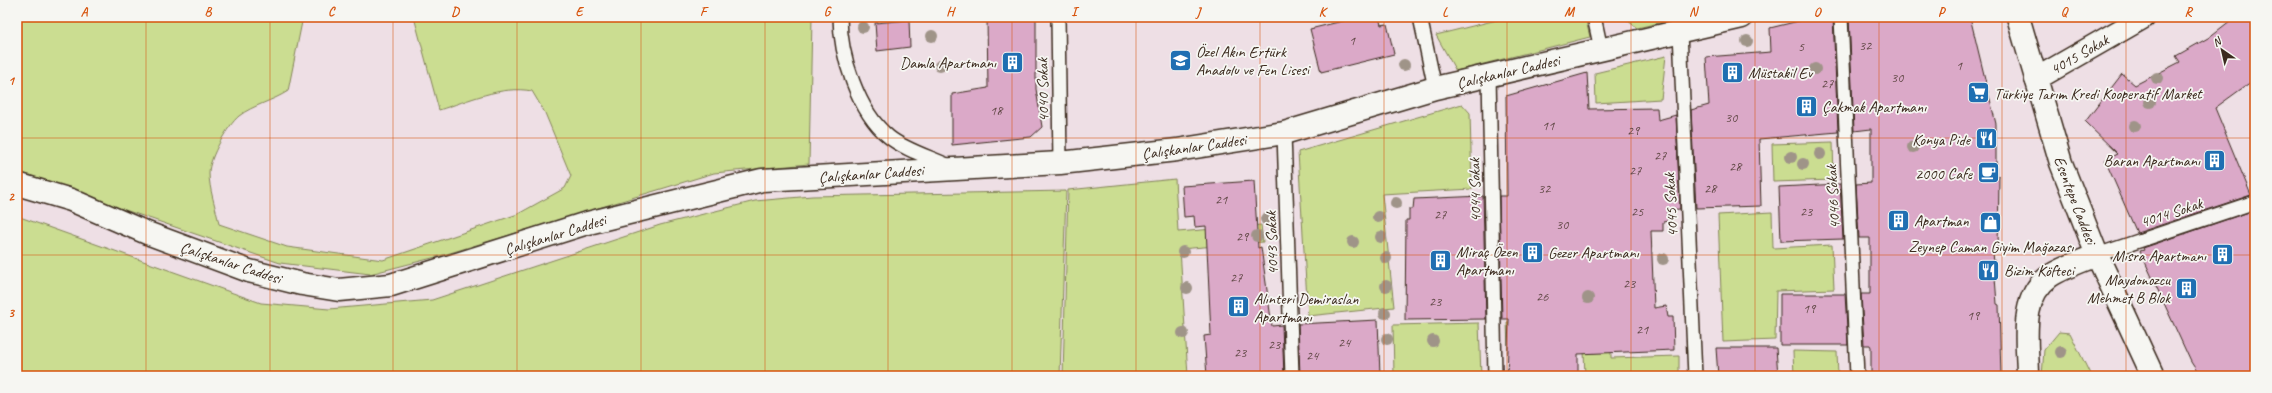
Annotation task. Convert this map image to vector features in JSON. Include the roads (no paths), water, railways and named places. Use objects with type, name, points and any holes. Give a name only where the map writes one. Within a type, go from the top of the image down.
[{"type":"street","name":"Çalışkanlar Caddesi","points":[[17,184],[71,200],[147,233],[249,271],[302,284],[339,290],[391,286],[584,224],[762,180],[1060,163],[1177,150],[1284,133],[1435,88],[1742,17]]},
{"type":"street","name":"Esentepe Caddesi","points":[[2018,17],[2061,163],[2097,255],[2153,376]]},
{"type":"street","name":"4015 Sokak","points":[[2036,79],[2144,17]]},
{"type":"street","points":[[2028,376],[2028,316],[2034,294],[2050,277],[2097,255]]},
{"type":"lane","points":[[840,17],[843,45],[858,96],[875,122],[889,137],[952,168]]},
{"type":"lane","name":"4040 Sokak","points":[[1058,17],[1060,163]]},
{"type":"lane","points":[[1420,17],[1435,88]]},
{"type":"lane","points":[[1594,17],[1601,49]]},
{"type":"lane","name":"4046 Sokak","points":[[1841,17],[1858,376]]},
{"type":"lane","name":"4045 Sokak","points":[[1680,32],[1695,376]]},
{"type":"lane","name":"4044 Sokak","points":[[1489,75],[1495,376]]},
{"type":"lane","name":"4043 Sokak","points":[[1284,133],[1292,376]]},
{"type":"lane","name":"4014 Sokak","points":[[2097,255],[2255,202]]},
{"type":"place","name":"Özel Akın Ertürk Anadolu ve Fen Lisesi","points":[[1180,60]]},
{"type":"place","name":"Damla Apartmanı","points":[[1012,62]]},
{"type":"place","name":"Müstakil Ev","points":[[1732,72]]},
{"type":"place","name":"Türkiye Tarım Kredi Kooperatif Market","points":[[1979,93]]},
{"type":"place","name":"Çakmak Apartmanı","points":[[1806,106]]},
{"type":"place","name":"Konya Pide","points":[[1986,139]]},
{"type":"place","name":"Baran Apartmanı","points":[[2215,160]]},
{"type":"place","name":"2000 Cafe","points":[[1988,173]]},
{"type":"place","name":"Apartman","points":[[1899,220]]},
{"type":"place","name":"Zeynep Caman Giyim Mağazası","points":[[1991,222]]},
{"type":"place","name":"Gezer Apartmanı","points":[[1533,252]]},
{"type":"place","name":"Mısra Apartmanı","points":[[2222,255]]},
{"type":"place","name":"Miraç Özen Apartmanı","points":[[1441,260]]},
{"type":"place","name":"Bizim Köfteci","points":[[1989,270]]},
{"type":"place","name":"Maydonozcu Mehmet B Blok","points":[[2186,288]]},
{"type":"place","name":"Alınteri Demiraslan Apartmanı","points":[[1238,307]]}]
